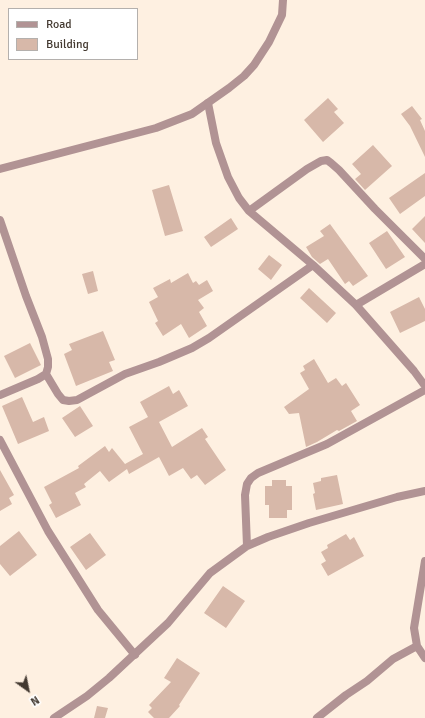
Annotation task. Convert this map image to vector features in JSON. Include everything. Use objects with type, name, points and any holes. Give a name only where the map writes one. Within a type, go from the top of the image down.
[{"type":"street","points":[[0,169],[156,128],[192,114],[208,104],[244,76],[254,65],[269,42],[282,15],[283,0]]},
{"type":"street","points":[[208,104],[216,143],[228,177],[239,198],[249,211],[313,265],[356,305],[414,371],[425,386]]},
{"type":"street","points":[[249,211],[307,169],[321,161],[327,160],[339,170],[375,209],[425,259]]},
{"type":"street","points":[[0,220],[48,359],[46,374],[25,385],[0,395]]},
{"type":"street","points":[[356,305],[425,264]]},
{"type":"street","points":[[46,374],[58,394],[64,400],[77,400],[125,374],[192,348],[209,338],[313,265]]},
{"type":"street","points":[[247,546],[245,495],[247,484],[251,478],[258,473],[327,444],[425,390]]},
{"type":"street","points":[[0,440],[48,532],[98,610],[135,655]]},
{"type":"street","points":[[54,718],[87,696],[135,655],[168,623],[210,573],[247,546],[309,523],[397,497],[425,492]]},
{"type":"street","points":[[425,561],[414,628],[417,646],[425,658]]},
{"type":"street","points":[[317,718],[346,695],[367,681],[393,658],[417,646]]},
{"type":"building","points":[[328,98],[338,109],[334,112],[344,123],[323,142],[304,120]]},
{"type":"building","points":[[412,106],[422,119],[420,120],[425,131],[425,157],[410,126],[401,114]]},
{"type":"building","points":[[373,145],[392,166],[365,190],[355,179],[361,174],[352,164]]},
{"type":"building","points":[[425,173],[425,196],[400,214],[389,198]]},
{"type":"building","points":[[169,185],[183,231],[165,236],[152,190]]},
{"type":"building","points":[[425,216],[425,243],[412,229]]},
{"type":"building","points":[[231,218],[238,229],[211,247],[204,237]]},
{"type":"building","points":[[330,224],[368,276],[353,286],[349,281],[345,284],[328,259],[320,264],[312,257],[306,247],[324,236],[320,231]]},
{"type":"building","points":[[387,231],[405,257],[386,269],[369,243]]},
{"type":"building","points":[[269,255],[282,265],[271,280],[258,269]]},
{"type":"building","points":[[93,271],[98,291],[88,294],[82,274]]},
{"type":"building","points":[[188,273],[193,283],[196,281],[199,285],[207,280],[213,291],[198,300],[204,308],[199,312],[207,326],[189,338],[181,324],[163,336],[155,323],[158,321],[149,302],[158,297],[153,288],[170,279],[171,283]]},
{"type":"building","points":[[309,288],[336,313],[327,323],[300,298]]},
{"type":"building","points":[[419,297],[425,309],[425,321],[400,333],[390,312]]},
{"type":"building","points":[[103,331],[115,360],[109,362],[113,371],[76,386],[64,354],[72,350],[69,344]]},
{"type":"building","points":[[30,343],[41,365],[15,378],[4,356]]},
{"type":"building","points":[[314,359],[328,383],[336,378],[342,386],[346,383],[360,405],[351,411],[357,421],[306,447],[299,413],[289,414],[284,407],[309,389],[300,373],[305,370],[303,366]]},
{"type":"building","points":[[169,386],[173,394],[179,390],[188,406],[159,422],[172,447],[202,428],[208,437],[205,439],[226,470],[205,485],[197,475],[191,479],[183,468],[169,476],[159,457],[129,474],[127,469],[109,482],[100,471],[84,484],[86,487],[75,493],[81,505],[56,518],[49,505],[52,503],[44,487],[79,468],[78,466],[105,446],[109,452],[112,448],[125,464],[143,454],[129,427],[148,417],[140,402]]},
{"type":"building","points":[[22,397],[33,422],[44,417],[49,431],[18,444],[2,406]]},
{"type":"building","points":[[80,406],[93,426],[75,437],[62,418]]},
{"type":"building","points":[[0,470],[14,495],[9,498],[12,504],[0,511]]},
{"type":"building","points":[[337,475],[343,504],[316,510],[313,494],[315,493],[313,483],[321,481],[321,478]]},
{"type":"building","points":[[272,480],[286,480],[286,486],[292,486],[292,510],[287,510],[287,518],[269,518],[269,505],[265,505],[265,486],[272,486]]},
{"type":"building","points":[[19,531],[37,555],[10,576],[0,564],[0,546]]},
{"type":"building","points":[[90,533],[106,555],[86,570],[70,547]]},
{"type":"building","points":[[346,534],[350,540],[354,537],[364,556],[328,576],[321,564],[326,561],[321,552],[328,548],[327,545]]},
{"type":"building","points":[[223,586],[245,601],[226,628],[204,613]]},
{"type":"building","points":[[177,658],[200,673],[179,705],[180,706],[169,718],[154,718],[148,712],[152,708],[149,705],[171,682],[164,678]]},
{"type":"building","points":[[97,706],[108,708],[105,718],[94,718]]}]
